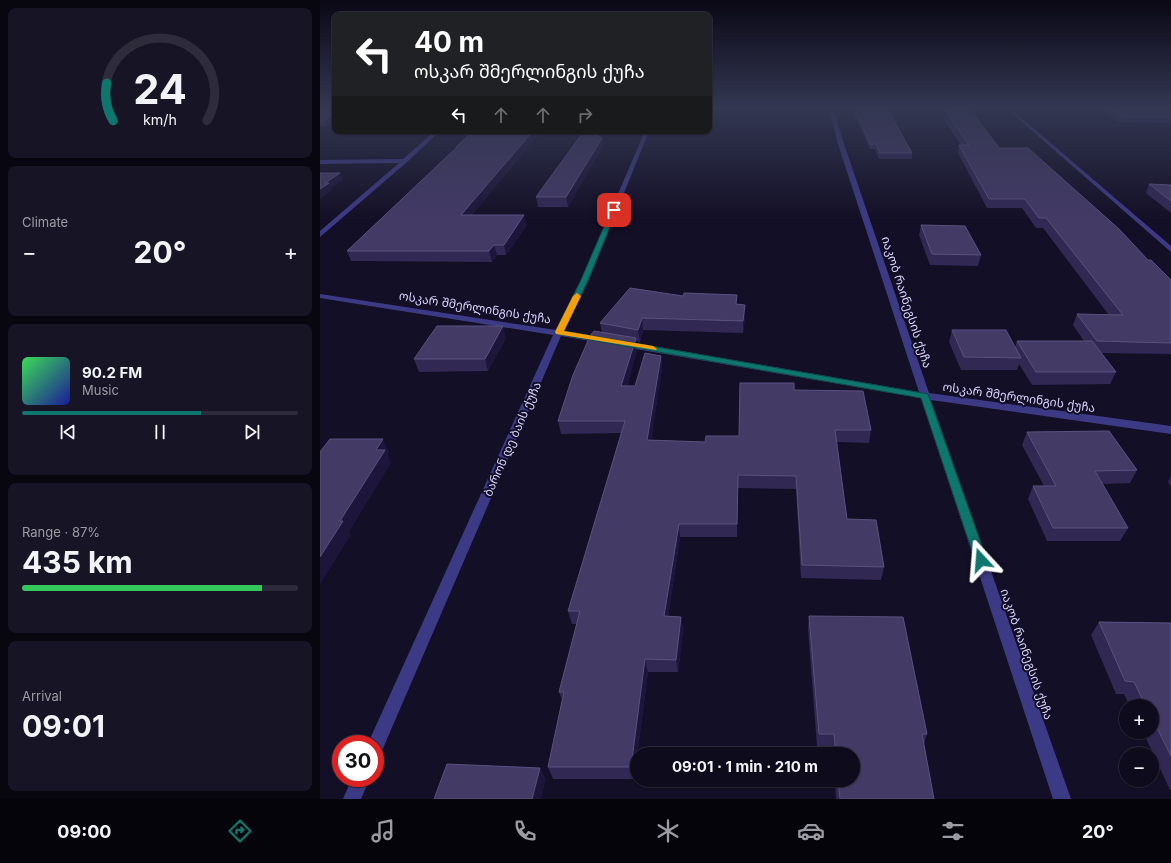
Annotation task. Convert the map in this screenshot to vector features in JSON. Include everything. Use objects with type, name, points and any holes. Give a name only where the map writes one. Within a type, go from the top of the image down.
[{"type":"street","points":[[320,235],[422,145]]},
{"type":"street","name":"ბარონ დე ბაის ქუჩა","points":[[380,735],[559,332],[584,280],[641,145]]},
{"type":"street","name":"იაკობ რაინეგსის ქუჩა","points":[[841,145],[1062,799]]},
{"type":"street","points":[[1051,145],[1171,250]]},
{"type":"street","points":[[320,162],[405,161]]},
{"type":"street","name":"ოსკარ შმერლინგის ქუჩა","points":[[320,296],[559,332],[925,396],[1171,430]]},
{"type":"street","points":[[352,799],[357,787]]},
{"type":"building","points":[[458,145],[521,145],[461,215],[524,215],[504,245],[494,245],[489,251],[347,251],[457,147]]},
{"type":"building","points":[[574,145],[598,145],[566,197],[536,197]]},
{"type":"building","points":[[877,145],[908,145],[912,153],[880,153]]},
{"type":"building","points":[[959,145],[997,145],[999,148],[1028,148],[1119,229],[1148,260],[1151,260],[1171,280],[1171,343],[1097,341],[1077,314],[1123,315],[1046,218],[1039,218],[1025,199],[989,199]]},
{"type":"building","points":[[320,173],[340,173],[325,183],[329,183],[320,189]]},
{"type":"building","points":[[1149,184],[1171,185],[1171,201]]},
{"type":"building","points":[[921,225],[965,226],[981,255],[932,254]]},
{"type":"building","points":[[630,288],[683,296],[684,293],[737,295],[736,304],[745,305],[743,321],[642,318],[638,330],[600,323]]},
{"type":"building","points":[[437,326],[503,326],[485,359],[414,359]]},
{"type":"building","points":[[952,330],[1006,330],[1021,358],[964,357]]},
{"type":"building","points":[[594,331],[636,338],[621,386],[635,386],[645,353],[661,356],[647,440],[705,442],[706,436],[739,436],[740,383],[794,383],[794,390],[863,391],[871,430],[835,430],[847,519],[876,520],[884,567],[802,565],[796,476],[738,475],[737,524],[679,524],[664,616],[681,617],[676,660],[645,659],[634,747],[630,747],[630,767],[548,767],[564,692],[559,692],[580,611],[568,611],[625,421],[558,421],[573,375],[590,336]]},
{"type":"building","points":[[1017,341],[1092,341],[1116,372],[1036,372]]},
{"type":"building","points":[[1109,431],[1137,470],[1095,471],[1128,528],[1053,528],[1033,486],[1056,486],[1027,432]]},
{"type":"building","points":[[330,439],[383,439],[376,450],[385,450],[340,521],[343,521],[320,557],[320,452]]},
{"type":"building","points":[[809,616],[903,617],[927,734],[922,734],[934,799],[840,799],[839,787],[860,787],[860,747],[835,747],[834,734],[819,734]]},
{"type":"building","points":[[1099,622],[1171,623],[1171,756],[1159,732],[1159,699],[1142,699],[1134,682],[1125,681]]},
{"type":"building","points":[[447,764],[540,768],[532,799],[434,799]]},
{"type":"slow traffic","points":[[577,296],[559,332],[653,349]]},
{"type":"route","points":[[614,210],[584,280],[559,332],[925,396],[981,560]]}]
